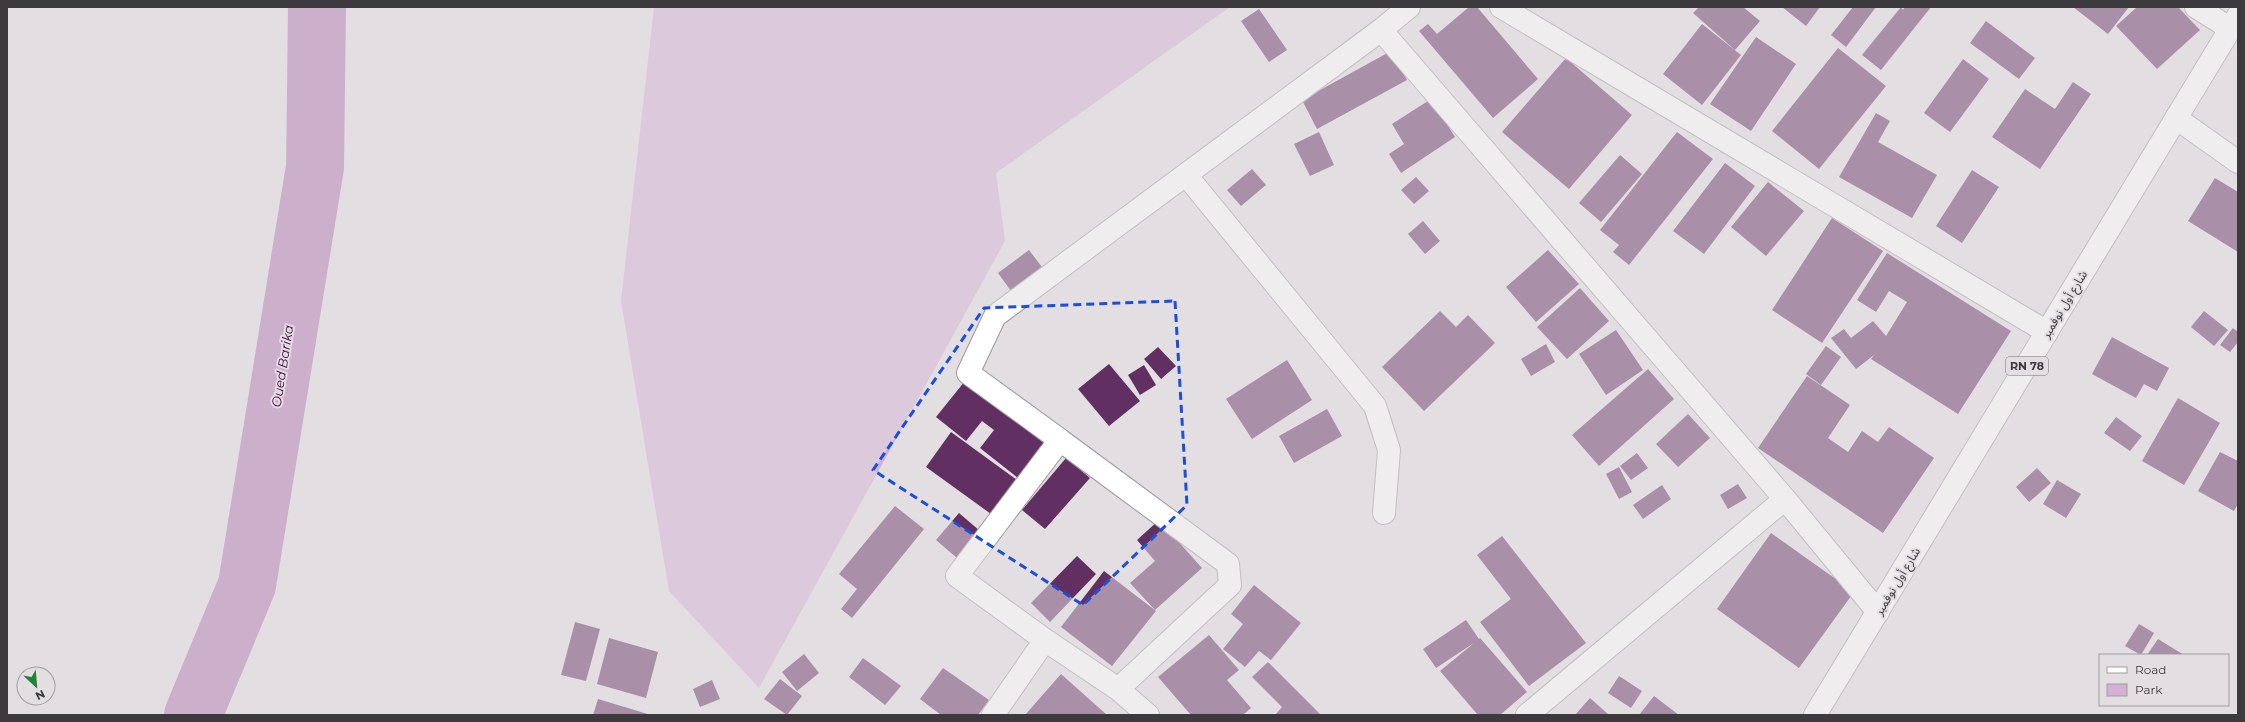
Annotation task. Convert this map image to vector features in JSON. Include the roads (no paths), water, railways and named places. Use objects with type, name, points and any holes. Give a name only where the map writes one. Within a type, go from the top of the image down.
[{"type":"street","points":[[1118,689],[1230,585],[1228,564],[968,373],[995,316],[1381,30],[1409,7]]},
{"type":"street","points":[[1501,7],[2047,332]]},
{"type":"street","points":[[2196,7],[2234,23]]},
{"type":"street","name":"شارع أول نوفمبر","points":[[1815,715],[2234,23]]},
{"type":"street","points":[[1381,30],[1785,499],[1878,612]]},
{"type":"street","points":[[2176,118],[2238,162]]},
{"type":"street","points":[[1186,175],[1375,406],[1389,450],[1384,513]]},
{"type":"street","points":[[1060,440],[957,576],[1045,640],[1118,689],[1148,715]]},
{"type":"street","points":[[1527,715],[1785,499]]},
{"type":"street","points":[[993,715],[1045,640]]},
{"type":"waterway","name":"Oued Barika","points":[[193,715],[247,585],[315,167],[317,7]]}]
